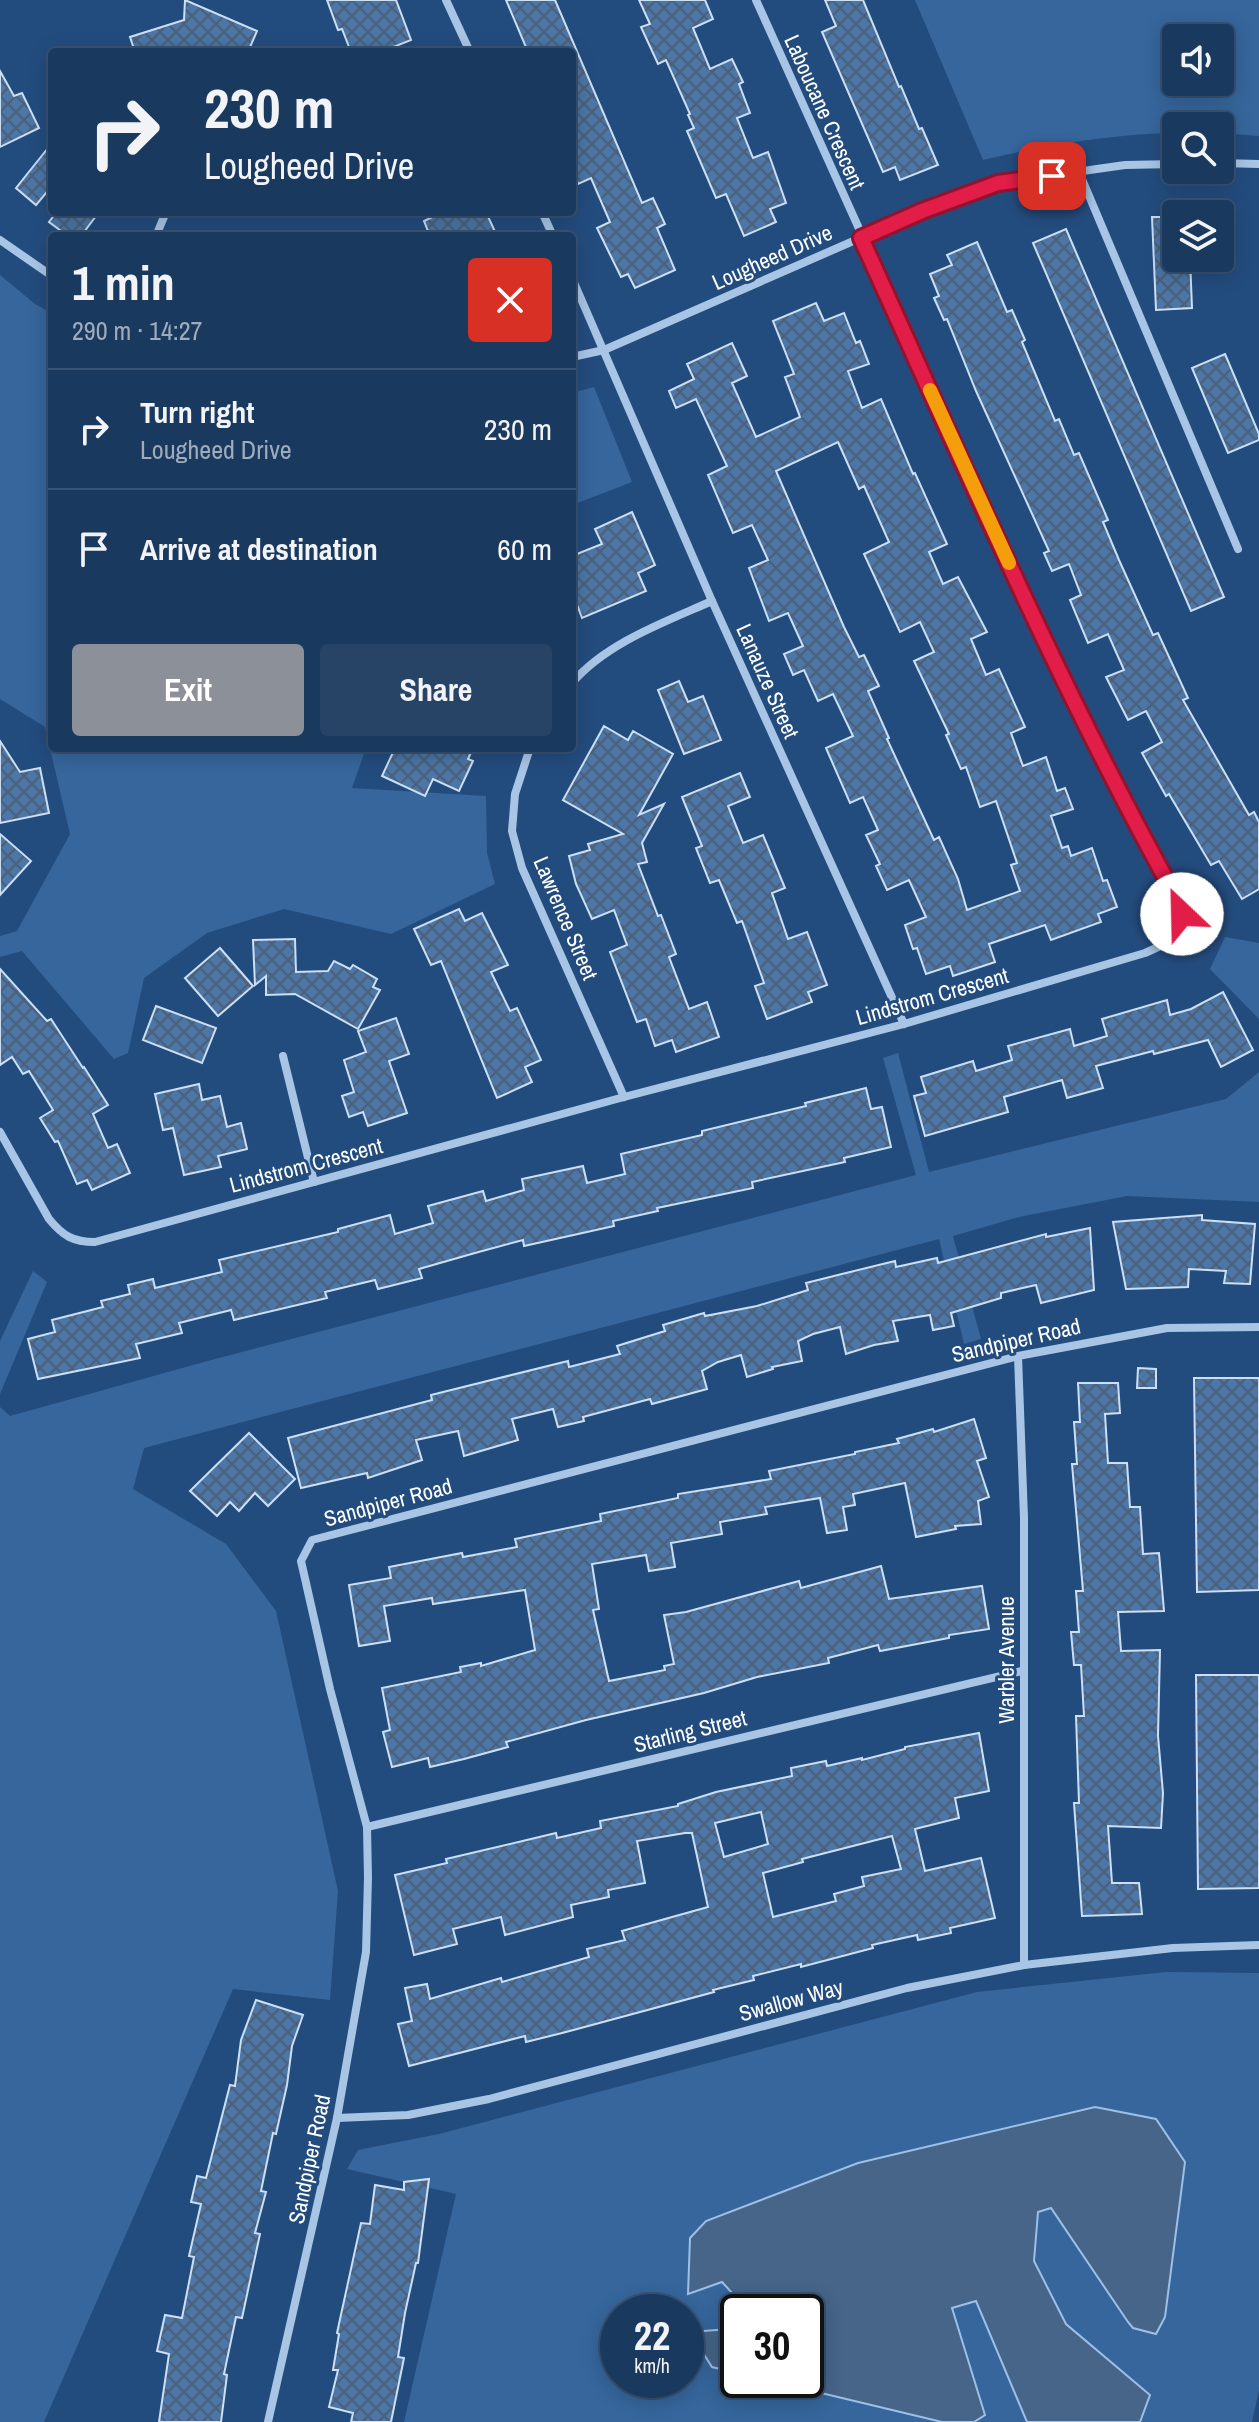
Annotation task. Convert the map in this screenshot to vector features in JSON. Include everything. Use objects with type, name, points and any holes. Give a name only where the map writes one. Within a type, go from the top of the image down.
[{"type":"street","points":[[446,0],[468,48]]},
{"type":"street","name":"Laboucane Crescent","points":[[756,0],[861,238]]},
{"type":"street","points":[[1234,163],[1259,164]]},
{"type":"street","name":"Lougheed Drive","points":[[576,356],[604,350],[922,211],[998,183],[1125,165],[1162,164]]},
{"type":"street","points":[[1079,172],[1238,549]]},
{"type":"street","name":"Lindstrom Crescent","points":[[0,1132],[49,1219],[69,1239],[95,1242],[904,1024],[1166,945],[1178,938],[1184,926],[1177,899],[1066,688],[861,238]]},
{"type":"street","points":[[0,240],[48,273]]},
{"type":"street","name":"Lanauze Street","points":[[576,287],[712,601],[904,1024]]},
{"type":"street","points":[[576,678],[607,654],[647,631],[712,601]]},
{"type":"street","name":"Lawrence Street","points":[[529,752],[515,794],[512,831],[522,868],[624,1097]]},
{"type":"street","points":[[283,1056],[314,1182]]},
{"type":"street","name":"Sandpiper Road","points":[[268,2422],[337,2118],[366,1952],[367,1827],[330,1689],[301,1561],[312,1540],[1018,1356],[1167,1328],[1259,1327]]},
{"type":"street","name":"Warbler Avenue","points":[[1018,1356],[1024,1518],[1024,1965]]},
{"type":"street","name":"Starling Street","points":[[367,1827],[1022,1671]]},
{"type":"street","name":"Swallow Way","points":[[337,2118],[408,2115],[489,2099],[907,1988],[1024,1965],[1173,1948],[1259,1945]]},
{"type":"shaded area","points":[[915,0],[1259,0],[1259,136],[1234,134],[1234,112],[1162,112],[1162,134],[1079,141],[983,160]]},
{"type":"shaded area","points":[[0,275],[48,311],[48,740],[45,727],[0,699]]},
{"type":"shaded area","points":[[594,387],[632,482],[576,503],[576,392]]},
{"type":"shaded area","points":[[51,752],[365,752],[352,788],[486,796],[487,853],[495,884],[391,934],[284,909],[207,933],[144,978],[128,1053],[114,1059],[22,951],[0,957],[0,936],[17,931],[70,834]]},
{"type":"shaded area","points":[[1225,937],[1259,943],[1259,1019],[1210,969]]},
{"type":"shaded area","points":[[898,1053],[929,1172],[1226,1099],[1259,1072],[1259,1202],[1127,1196],[1019,1217],[953,1236],[981,1339],[964,1344],[939,1239],[144,1448],[133,1489],[226,1544],[276,1611],[338,1891],[330,2000],[233,1989],[44,2422],[0,2422],[0,1407],[10,1416],[916,1175],[883,1058]]},
{"type":"shaded area","points":[[33,1271],[47,1282],[0,1394],[0,1341]]},
{"type":"shaded area","points":[[1166,1972],[1259,1973],[1259,2390],[1252,2422],[404,2422],[456,2194],[347,2169],[358,2150],[439,2134],[977,1992]]},
{"type":"shaded area","points":[[1095,2107],[1156,2119],[1185,2162],[1165,2317],[1156,2334],[1133,2328],[1128,2322],[1051,2208],[1038,2212],[1034,2261],[1066,2324],[1150,2395],[1140,2422],[1027,2422],[976,2301],[952,2308],[985,2415],[974,2422],[942,2422],[824,2394],[824,2294],[733,2294],[722,2282],[688,2294],[690,2238],[706,2221],[858,2163]]},
{"type":"shaded area","points":[[720,2330],[720,2369],[712,2367],[704,2354],[704,2331]]},
{"type":"building","points":[[185,0],[257,31],[250,48],[134,48],[130,37],[184,20]]},
{"type":"building","points":[[327,0],[396,0],[411,40],[391,48],[349,48],[342,29],[338,30]]},
{"type":"building","points":[[506,0],[555,0],[576,48],[526,48]]},
{"type":"building","points":[[639,0],[705,0],[713,19],[693,28],[710,69],[732,59],[743,82],[739,84],[750,113],[737,118],[753,158],[768,152],[786,203],[770,209],[776,222],[744,236],[726,194],[716,198],[687,131],[694,128],[690,114],[666,60],[658,64],[641,27],[650,24]]},
{"type":"building","points":[[825,0],[863,0],[899,87],[938,165],[900,180],[895,167],[883,172],[822,32],[836,26]]},
{"type":"building","points":[[576,49],[642,203],[653,198],[665,224],[657,228],[675,270],[635,288],[628,274],[621,277],[597,228],[610,222],[591,178],[578,184]]},
{"type":"building","points":[[0,71],[14,96],[22,93],[39,128],[0,147]]},
{"type":"building","points":[[48,148],[48,191],[36,205],[16,188]]},
{"type":"building","points":[[54,216],[96,216],[84,232],[63,232],[49,222]]},
{"type":"building","points":[[435,216],[488,216],[495,232],[428,232],[424,221]]},
{"type":"building","points":[[1152,217],[1162,217],[1162,272],[1191,272],[1192,308],[1156,310]]},
{"type":"building","points":[[1066,229],[1224,597],[1191,611],[1033,243]]},
{"type":"building","points":[[977,242],[1007,312],[1012,310],[1055,421],[1059,419],[1074,455],[1079,453],[1108,520],[1103,522],[1119,560],[1153,635],[1158,633],[1188,698],[1183,700],[1249,815],[1254,812],[1259,822],[1259,889],[1242,899],[1219,861],[1211,865],[1142,753],[1162,742],[1146,711],[1128,720],[1106,677],[1124,670],[1108,634],[1088,643],[1070,600],[1081,595],[1069,564],[1052,571],[1044,553],[1049,551],[976,391],[947,319],[944,320],[934,298],[939,296],[930,274],[952,265],[947,255]]},
{"type":"building","points":[[816,303],[824,321],[844,313],[856,343],[860,341],[869,364],[848,371],[862,408],[881,399],[947,544],[929,552],[943,584],[958,577],[987,632],[971,639],[986,675],[999,669],[1025,727],[1011,733],[1023,766],[1046,757],[1057,791],[1065,788],[1073,809],[1051,816],[1062,848],[1068,846],[1071,856],[1092,848],[1103,881],[1107,880],[1117,907],[1098,914],[1101,922],[1051,940],[1045,925],[989,944],[995,962],[953,976],[950,966],[926,974],[905,925],[926,917],[909,880],[887,890],[876,866],[880,864],[866,835],[878,830],[863,797],[850,803],[826,748],[853,736],[833,694],[818,701],[804,670],[793,675],[784,654],[803,646],[788,613],[769,621],[749,568],[768,560],[752,525],[733,533],[708,475],[727,466],[696,399],[676,408],[669,391],[694,379],[687,364],[732,343],[747,376],[732,383],[756,437],[800,417],[785,377],[794,374],[773,321]],"holes":[[[838,442],[859,489],[864,486],[889,542],[864,554],[900,632],[920,622],[934,652],[914,661],[949,734],[946,735],[961,769],[966,767],[980,807],[996,801],[1017,863],[1011,865],[1020,891],[967,910],[958,879],[939,837],[934,840],[868,691],[879,686],[864,655],[859,657],[844,627],[776,471]]]},
{"type":"building","points":[[1225,354],[1259,434],[1259,440],[1228,453],[1192,368]]},
{"type":"building","points":[[632,512],[655,565],[638,573],[646,591],[582,618],[576,602],[576,554],[602,544],[595,529]]},
{"type":"building","points":[[679,681],[688,702],[703,696],[721,740],[684,754],[658,690]]},
{"type":"building","points":[[604,726],[628,740],[633,731],[673,754],[639,815],[664,804],[642,843],[647,862],[638,864],[676,954],[669,957],[689,1009],[707,1002],[719,1037],[676,1052],[672,1040],[655,1046],[646,1019],[637,1022],[610,952],[627,945],[614,910],[592,919],[576,884],[569,856],[590,850],[588,844],[623,834],[563,800]]},
{"type":"building","points":[[0,741],[20,772],[40,768],[49,813],[0,823]]},
{"type":"building","points":[[393,752],[471,752],[468,759],[473,761],[459,791],[433,779],[425,796],[382,776]]},
{"type":"building","points":[[740,773],[750,797],[728,806],[743,843],[763,835],[785,888],[772,893],[788,939],[807,932],[827,985],[808,992],[812,1002],[767,1019],[755,986],[764,983],[742,921],[737,923],[719,880],[710,883],[696,848],[702,846],[682,797]]},
{"type":"building","points":[[0,834],[31,861],[0,895]]},
{"type":"building","points":[[459,909],[465,921],[482,913],[508,965],[491,972],[510,1011],[517,1008],[541,1060],[525,1067],[532,1082],[497,1098],[441,961],[431,965],[414,929]]},
{"type":"building","points":[[295,939],[296,972],[328,971],[334,961],[350,969],[353,965],[377,979],[373,987],[380,990],[358,1029],[295,994],[266,995],[266,976],[255,985],[253,940]]},
{"type":"building","points":[[220,948],[253,986],[218,1016],[185,978]]},
{"type":"building","points":[[0,969],[47,1021],[51,1019],[84,1067],[108,1105],[93,1114],[108,1148],[117,1144],[130,1173],[92,1190],[87,1180],[77,1184],[58,1141],[55,1142],[40,1118],[53,1110],[29,1071],[23,1074],[12,1057],[0,1065]]},
{"type":"building","points":[[1223,992],[1253,1050],[1221,1067],[1208,1040],[1154,1054],[1153,1051],[1096,1066],[1103,1088],[1067,1098],[1062,1080],[1004,1097],[1008,1112],[925,1136],[914,1096],[926,1093],[921,1077],[973,1061],[976,1071],[1012,1060],[1008,1046],[1070,1029],[1074,1046],[1107,1036],[1102,1019],[1167,1000],[1170,1015],[1191,1009]]},
{"type":"building","points":[[156,1006],[216,1028],[202,1063],[143,1040]]},
{"type":"building","points":[[396,1018],[409,1054],[389,1061],[407,1113],[368,1126],[363,1112],[349,1117],[342,1096],[354,1092],[344,1060],[366,1052],[358,1031]]},
{"type":"building","points":[[199,1084],[202,1100],[220,1096],[227,1127],[241,1123],[247,1149],[218,1156],[221,1167],[184,1175],[173,1128],[163,1130],[155,1094]]},
{"type":"building","points":[[866,1088],[871,1109],[882,1107],[891,1147],[844,1158],[845,1162],[752,1182],[753,1188],[657,1208],[658,1211],[613,1221],[614,1226],[524,1246],[523,1240],[475,1253],[419,1269],[422,1278],[378,1289],[375,1280],[325,1292],[327,1298],[234,1320],[231,1310],[179,1323],[182,1333],[136,1344],[140,1358],[38,1379],[28,1339],[55,1332],[52,1320],[103,1307],[101,1301],[130,1294],[128,1285],[153,1279],[155,1288],[222,1272],[219,1260],[338,1232],[338,1229],[390,1215],[395,1234],[433,1223],[428,1206],[483,1191],[486,1201],[524,1190],[522,1179],[583,1166],[587,1183],[625,1174],[621,1154],[702,1135],[702,1131]]},
{"type":"building","points":[[1202,1215],[1202,1220],[1255,1224],[1250,1284],[1224,1283],[1226,1271],[1189,1269],[1188,1287],[1126,1289],[1113,1222]]},
{"type":"building","points":[[1090,1228],[1094,1290],[1041,1303],[1036,1285],[1001,1293],[1001,1298],[951,1313],[954,1326],[933,1330],[930,1315],[893,1321],[898,1341],[846,1354],[840,1327],[798,1341],[802,1361],[772,1367],[747,1377],[741,1355],[702,1371],[707,1389],[652,1404],[650,1399],[558,1427],[553,1409],[512,1419],[518,1440],[464,1456],[458,1431],[416,1440],[422,1460],[368,1478],[367,1473],[301,1488],[288,1438],[432,1400],[431,1395],[568,1361],[569,1367],[620,1354],[617,1346],[665,1331],[663,1325],[704,1313],[705,1316],[757,1306],[808,1290],[806,1283],[895,1261],[896,1267],[937,1258],[938,1263],[1046,1234],[1046,1237]]},
{"type":"building","points":[[1138,1368],[1156,1369],[1156,1388],[1137,1388]]},
{"type":"building","points":[[1194,1378],[1259,1378],[1259,1590],[1197,1592]]},
{"type":"building","points":[[1078,1383],[1118,1383],[1120,1413],[1105,1414],[1108,1463],[1127,1463],[1130,1507],[1140,1507],[1143,1554],[1159,1553],[1164,1611],[1118,1612],[1121,1651],[1160,1650],[1158,1736],[1163,1793],[1161,1828],[1108,1826],[1112,1883],[1139,1883],[1142,1914],[1082,1916],[1074,1803],[1079,1803],[1076,1716],[1084,1716],[1081,1665],[1074,1665],[1071,1632],[1079,1632],[1076,1591],[1083,1591],[1072,1464],[1077,1464],[1074,1422],[1080,1422]]},
{"type":"building","points":[[974,1419],[986,1458],[977,1461],[989,1497],[978,1501],[981,1524],[955,1526],[956,1529],[916,1537],[905,1483],[853,1494],[855,1505],[843,1507],[847,1530],[827,1533],[820,1498],[765,1507],[767,1514],[720,1522],[722,1534],[671,1543],[675,1567],[649,1571],[646,1555],[592,1564],[599,1609],[593,1610],[609,1681],[665,1670],[664,1666],[674,1664],[664,1615],[686,1612],[799,1581],[801,1588],[881,1566],[889,1599],[982,1586],[989,1629],[880,1651],[878,1645],[828,1658],[829,1663],[757,1677],[506,1742],[508,1747],[464,1759],[430,1767],[428,1758],[392,1767],[383,1732],[390,1730],[382,1688],[461,1672],[460,1667],[481,1663],[481,1666],[535,1650],[525,1590],[433,1604],[432,1598],[384,1606],[390,1641],[359,1646],[349,1585],[391,1578],[389,1567],[462,1553],[463,1557],[517,1547],[515,1539],[601,1521],[600,1514],[678,1498],[678,1494],[771,1479],[769,1471],[899,1443],[897,1439],[933,1429],[934,1432]]},
{"type":"building","points":[[249,1433],[295,1479],[268,1506],[255,1493],[239,1511],[230,1502],[217,1516],[190,1491]]},
{"type":"building","points":[[1196,1675],[1259,1675],[1259,1888],[1198,1889]]},
{"type":"building","points":[[979,1733],[989,1791],[955,1798],[959,1818],[915,1829],[925,1871],[981,1858],[995,1918],[950,1928],[951,1933],[918,1940],[917,1935],[801,1967],[801,1964],[753,1976],[754,1980],[714,1992],[566,2032],[526,2042],[525,2036],[409,2066],[398,2024],[412,2021],[405,1988],[427,1984],[430,1999],[501,1978],[502,1982],[589,1957],[587,1949],[625,1940],[622,1931],[708,1907],[692,1833],[685,1833],[637,1841],[645,1883],[608,1890],[609,1897],[571,1905],[573,1917],[505,1935],[501,1917],[453,1929],[457,1944],[414,1955],[395,1875],[447,1863],[446,1859],[556,1833],[557,1838],[601,1828],[600,1821],[678,1806],[716,1792],[792,1776],[791,1768],[826,1761],[827,1766],[862,1760],[905,1747]],"holes":[[[761,1812],[768,1844],[724,1857],[715,1823]],[[892,1836],[901,1869],[862,1877],[864,1886],[834,1894],[836,1901],[773,1917],[763,1873],[803,1862],[802,1859]]]},
{"type":"building","points":[[256,2000],[303,2015],[292,2046],[287,2085],[261,2191],[266,2192],[255,2233],[260,2234],[242,2318],[236,2317],[224,2374],[227,2375],[221,2422],[159,2422],[169,2354],[157,2351],[165,2315],[182,2318],[194,2257],[189,2256],[201,2204],[191,2202],[197,2176],[206,2178],[230,2085],[235,2086],[241,2040]]},
{"type":"building","points":[[429,2179],[418,2263],[398,2357],[404,2358],[391,2422],[351,2422],[353,2413],[329,2407],[338,2370],[333,2370],[337,2333],[361,2223],[370,2224],[375,2185],[404,2190],[404,2182]]},
{"type":"slow traffic","points":[[930,390],[1009,563]]},
{"type":"route","points":[[1052,176],[998,183],[861,238],[1066,688],[1177,899],[1182,914]]}]
